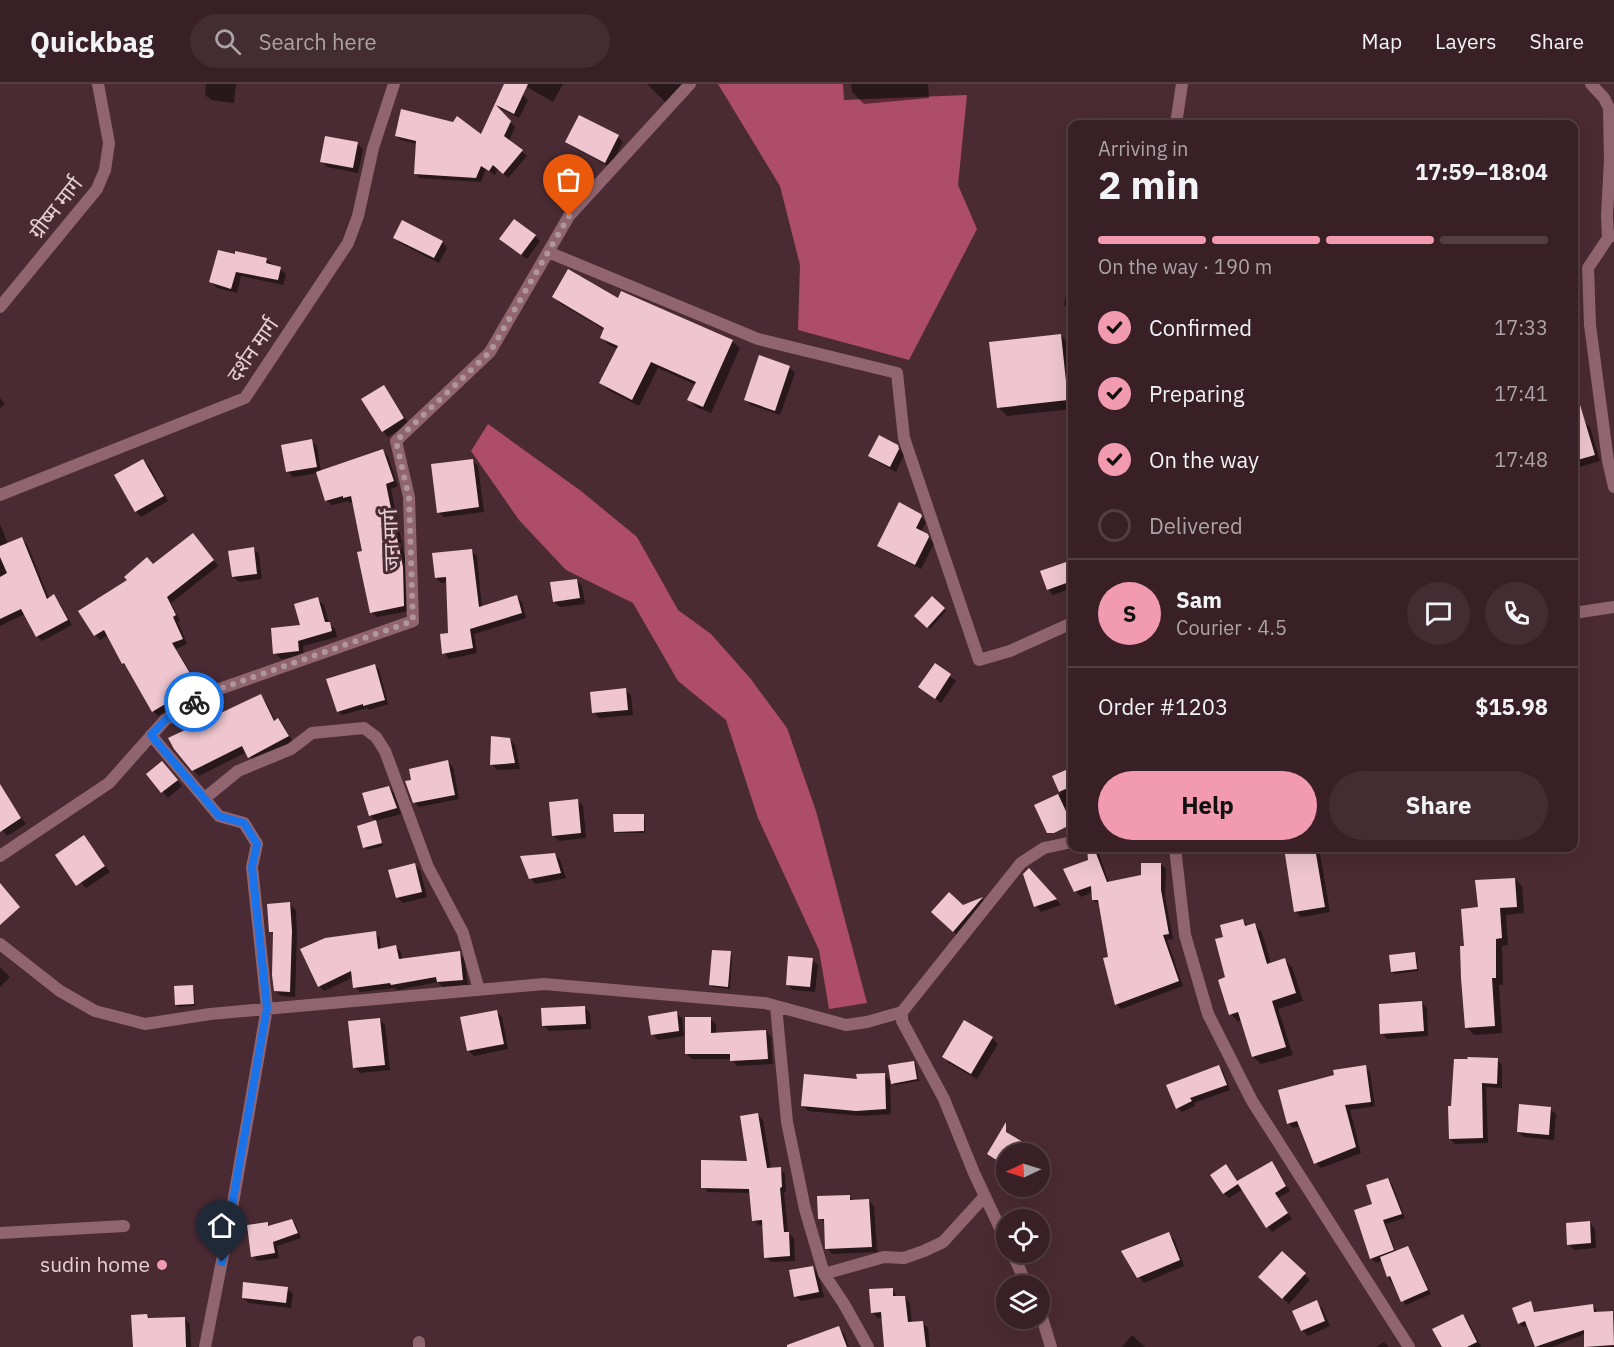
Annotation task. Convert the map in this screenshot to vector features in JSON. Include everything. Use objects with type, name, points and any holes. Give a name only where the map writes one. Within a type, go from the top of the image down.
[{"type":"street","name":"ग्रीष्म मार्ग","points":[[0,307],[97,189],[105,170],[109,143],[98,84]]},
{"type":"street","name":"दर्शन मार्ग","points":[[0,495],[245,398],[348,243],[358,216],[373,148],[394,84]]},
{"type":"street","name":"जन मार्ग","points":[[0,856],[109,783],[165,720],[208,693],[413,621],[409,498],[396,441],[490,352],[569,216],[690,84]]},
{"type":"street","points":[[1177,120],[1182,84]]},
{"type":"street","points":[[1591,84],[1604,98],[1609,108],[1610,160],[1607,216],[1611,237],[1588,268],[1590,325],[1608,461],[1614,487]]},
{"type":"street","points":[[548,252],[758,339],[897,373],[904,438],[979,660],[1010,651],[1068,625]]},
{"type":"street","points":[[1578,612],[1614,607]]},
{"type":"street","points":[[205,798],[238,771],[291,749],[312,733],[364,728],[369,730],[385,751],[428,867],[463,933],[479,990]]},
{"type":"street","points":[[151,735],[219,816],[244,823],[257,844],[252,867],[267,1008],[205,1347]]},
{"type":"street","points":[[0,944],[60,991],[95,1011],[145,1024],[267,1008],[544,984],[776,1006],[846,1025],[867,1022],[902,1012],[1021,863],[1044,848],[1068,843]]},
{"type":"street","points":[[1175,852],[1185,935],[1208,1014],[1252,1101],[1410,1347]]},
{"type":"street","points":[[776,1006],[787,1122],[801,1191],[824,1274],[868,1347]]},
{"type":"street","points":[[902,1012],[902,1022],[944,1099],[996,1220]]},
{"type":"street","points":[[824,1274],[884,1257],[904,1258],[943,1242],[985,1196]]},
{"type":"street","points":[[0,1233],[124,1226]]},
{"type":"street","points":[[1046,1329],[1051,1347]]},
{"type":"shaded area","points":[[718,84],[843,84],[844,100],[967,95],[958,185],[977,229],[909,360],[798,330],[800,265],[780,186]]},
{"type":"shaded area","points":[[488,424],[581,491],[637,537],[678,610],[711,634],[750,678],[787,728],[816,811],[867,1003],[829,1009],[819,950],[758,818],[726,720],[678,681],[633,603],[566,570],[519,520],[471,451]]},
{"type":"building","points":[[504,84],[528,84],[514,114],[496,105],[511,121],[504,136],[523,150],[503,174],[493,165],[489,171],[481,166],[476,178],[414,174],[416,141],[395,136],[401,109],[453,122],[457,116],[481,134]]},
{"type":"building","points":[[579,115],[619,135],[605,163],[565,142]]},
{"type":"building","points":[[325,136],[358,142],[353,168],[320,162]]},
{"type":"building","points":[[565,180],[578,194],[566,207],[553,192]]},
{"type":"building","points":[[514,219],[536,235],[521,255],[499,239]]},
{"type":"building","points":[[402,220],[443,241],[434,258],[393,238]]},
{"type":"building","points":[[218,250],[267,258],[266,263],[281,267],[278,280],[236,272],[231,289],[209,282]]},
{"type":"building","points":[[568,269],[618,298],[621,291],[733,340],[703,407],[687,400],[696,382],[651,362],[632,400],[599,383],[618,346],[600,338],[604,328],[552,297]]},
{"type":"building","points":[[1061,334],[1068,400],[997,408],[989,342]]},
{"type":"building","points":[[759,355],[790,366],[775,411],[744,400]]},
{"type":"building","points":[[384,385],[404,418],[382,432],[361,399]]},
{"type":"building","points":[[1578,398],[1595,455],[1578,460]]},
{"type":"building","points":[[879,435],[898,445],[899,449],[890,467],[868,456]]},
{"type":"building","points":[[312,439],[317,467],[286,472],[281,445]]},
{"type":"building","points":[[383,449],[394,481],[386,484],[403,567],[404,606],[370,613],[357,552],[362,551],[351,496],[325,501],[316,472]]},
{"type":"building","points":[[143,459],[164,496],[135,512],[114,475]]},
{"type":"building","points":[[473,459],[479,507],[437,513],[431,464]]},
{"type":"building","points":[[899,502],[921,514],[916,528],[928,534],[929,537],[915,565],[877,546]]},
{"type":"building","points":[[193,533],[214,560],[167,597],[176,615],[173,617],[183,639],[172,643],[197,685],[152,712],[104,630],[94,636],[78,611],[127,580],[124,577],[147,557],[153,564]]},
{"type":"building","points":[[22,537],[47,599],[54,594],[68,620],[36,637],[21,609],[0,619],[0,577],[7,573],[0,557],[0,546]]},
{"type":"building","points":[[254,547],[257,574],[232,577],[228,551]]},
{"type":"building","points":[[472,549],[479,607],[517,595],[522,613],[470,629],[473,648],[442,654],[440,634],[448,633],[446,577],[435,578],[432,553]]},
{"type":"building","points":[[1068,561],[1068,582],[1047,590],[1040,571]]},
{"type":"building","points":[[577,579],[580,598],[553,602],[550,582]]},
{"type":"building","points":[[932,596],[945,608],[927,628],[914,616]]},
{"type":"building","points":[[318,597],[325,622],[330,622],[332,631],[298,641],[299,651],[273,654],[271,628],[300,625],[294,604]]},
{"type":"building","points":[[935,663],[951,674],[935,699],[918,687]]},
{"type":"building","points":[[375,664],[385,700],[337,712],[326,679]]},
{"type":"building","points":[[626,688],[628,710],[592,713],[590,692]]},
{"type":"building","points":[[261,694],[274,721],[278,718],[289,736],[248,758],[242,746],[192,771],[168,738]]},
{"type":"building","points":[[491,736],[510,738],[515,763],[490,765]]},
{"type":"building","points":[[448,760],[455,795],[413,803],[405,781],[411,780],[409,769]]},
{"type":"building","points":[[162,761],[178,780],[161,793],[146,774]]},
{"type":"building","points":[[1068,769],[1068,788],[1059,792],[1052,776]]},
{"type":"building","points":[[0,784],[21,818],[0,832]]},
{"type":"building","points":[[389,786],[397,808],[369,816],[362,793]]},
{"type":"building","points":[[1058,794],[1068,815],[1068,826],[1054,833],[1047,833],[1034,805]]},
{"type":"building","points":[[578,799],[581,833],[552,836],[549,802]]},
{"type":"building","points":[[613,814],[644,814],[644,831],[614,832]]},
{"type":"building","points":[[376,820],[382,843],[363,848],[357,826]]},
{"type":"building","points":[[84,835],[105,866],[76,886],[55,855]]},
{"type":"building","points":[[1087,852],[1096,852],[1107,882],[1141,875],[1141,863],[1161,863],[1161,890],[1169,934],[1163,935],[1179,981],[1115,1005],[1103,958],[1108,957],[1098,900],[1092,900],[1091,886],[1074,892],[1063,869],[1088,860]]},
{"type":"building","points":[[1285,852],[1316,852],[1325,907],[1294,912]]},
{"type":"building","points":[[555,853],[561,873],[529,879],[520,856]]},
{"type":"building","points":[[415,863],[422,892],[396,898],[388,870]]},
{"type":"building","points":[[1029,868],[1057,899],[1034,907],[1023,874]]},
{"type":"building","points":[[1515,878],[1517,907],[1500,908],[1502,938],[1496,939],[1496,978],[1492,978],[1495,1026],[1465,1028],[1461,978],[1460,946],[1464,946],[1461,909],[1478,907],[1475,880]]},
{"type":"building","points":[[0,883],[20,907],[0,925]]},
{"type":"building","points":[[949,892],[963,905],[983,897],[953,932],[931,912]]},
{"type":"building","points":[[290,902],[292,931],[290,992],[274,991],[273,932],[269,932],[267,904]]},
{"type":"building","points":[[1243,919],[1245,926],[1255,923],[1267,964],[1285,958],[1296,993],[1272,1001],[1286,1047],[1252,1057],[1238,1012],[1229,1015],[1218,980],[1225,977],[1215,939],[1223,937],[1220,925]]},
{"type":"building","points":[[376,931],[378,949],[396,945],[399,959],[460,951],[463,980],[437,982],[436,977],[391,985],[390,983],[353,988],[351,971],[318,987],[300,949],[325,938]]},
{"type":"building","points":[[712,950],[731,951],[728,987],[709,985]]},
{"type":"building","points":[[1415,952],[1417,969],[1391,972],[1389,955]]},
{"type":"building","points":[[788,956],[813,958],[810,987],[786,985]]},
{"type":"building","points":[[193,985],[194,1004],[175,1005],[174,986]]},
{"type":"building","points":[[1422,1001],[1424,1031],[1380,1034],[1379,1004]]},
{"type":"building","points":[[585,1006],[586,1024],[542,1026],[541,1008]]},
{"type":"building","points":[[497,1010],[504,1044],[467,1051],[460,1017]]},
{"type":"building","points":[[677,1011],[679,1031],[651,1035],[648,1016]]},
{"type":"building","points":[[685,1017],[711,1017],[711,1033],[766,1030],[768,1059],[730,1061],[730,1054],[685,1054]]},
{"type":"building","points":[[380,1018],[385,1065],[353,1068],[348,1021]]},
{"type":"building","points":[[964,1020],[993,1037],[971,1074],[942,1057]]},
{"type":"building","points":[[1467,1057],[1498,1058],[1497,1084],[1482,1083],[1483,1138],[1449,1139],[1448,1106],[1451,1106],[1454,1059],[1468,1059]]},
{"type":"building","points":[[914,1061],[917,1079],[891,1084],[888,1065]]},
{"type":"building","points":[[1219,1065],[1227,1085],[1190,1098],[1192,1101],[1176,1109],[1166,1085]]},
{"type":"building","points":[[1366,1065],[1371,1102],[1345,1105],[1356,1147],[1314,1164],[1297,1121],[1287,1124],[1278,1090],[1334,1075],[1333,1070]]},
{"type":"building","points":[[885,1073],[886,1109],[856,1111],[801,1106],[804,1074],[857,1079],[856,1074]]},
{"type":"building","points":[[1519,1104],[1551,1107],[1549,1135],[1517,1132]]},
{"type":"building","points":[[758,1113],[767,1168],[781,1167],[782,1187],[780,1188],[784,1232],[789,1232],[790,1256],[764,1258],[762,1220],[752,1221],[749,1189],[701,1188],[701,1160],[747,1161],[740,1116]]},
{"type":"building","points":[[1006,1122],[1006,1132],[1023,1142],[996,1143],[996,1160],[987,1154]]},
{"type":"building","points":[[1272,1161],[1286,1186],[1275,1193],[1288,1213],[1266,1228],[1238,1184],[1223,1194],[1210,1175],[1226,1164],[1237,1181]]},
{"type":"building","points":[[1388,1178],[1402,1214],[1383,1220],[1394,1250],[1370,1259],[1354,1210],[1372,1204],[1366,1185]]},
{"type":"building","points":[[850,1195],[850,1200],[869,1199],[872,1247],[825,1249],[824,1219],[818,1219],[817,1196]]},
{"type":"building","points":[[292,1219],[298,1233],[273,1242],[275,1253],[251,1257],[247,1225],[268,1222],[268,1226]]},
{"type":"building","points":[[1590,1221],[1591,1243],[1567,1245],[1566,1223]]},
{"type":"building","points":[[1169,1232],[1180,1260],[1137,1278],[1121,1251]]},
{"type":"building","points":[[1408,1246],[1428,1290],[1401,1302],[1390,1276],[1387,1277],[1380,1257]]},
{"type":"building","points":[[1282,1251],[1306,1273],[1282,1299],[1258,1277]]},
{"type":"building","points":[[813,1266],[819,1292],[794,1297],[789,1270]]},
{"type":"building","points":[[243,1282],[288,1287],[286,1303],[242,1298]]},
{"type":"building","points":[[893,1288],[893,1296],[905,1296],[908,1322],[923,1321],[926,1347],[884,1347],[881,1312],[871,1313],[869,1289]]},
{"type":"building","points":[[1317,1300],[1325,1321],[1301,1331],[1292,1311]]},
{"type":"building","points":[[1531,1301],[1534,1312],[1593,1304],[1594,1312],[1613,1311],[1614,1345],[1584,1347],[1584,1330],[1535,1347],[1525,1321],[1518,1324],[1512,1308]]},
{"type":"building","points":[[147,1314],[148,1318],[185,1317],[186,1347],[133,1347],[131,1315]]},
{"type":"building","points":[[1463,1314],[1477,1342],[1467,1347],[1442,1347],[1432,1329]]},
{"type":"building","points":[[839,1326],[847,1347],[787,1347],[787,1345]]},
{"type":"way so far","points":[[194,702],[208,693],[413,621],[409,498],[396,441],[490,352],[569,216]]},
{"type":"place","name":"sudin home","points":[[162,1265]]},
{"type":"route","points":[[194,702],[165,720],[151,735],[219,816],[244,823],[257,844],[252,867],[267,1008],[222,1262]]}]
